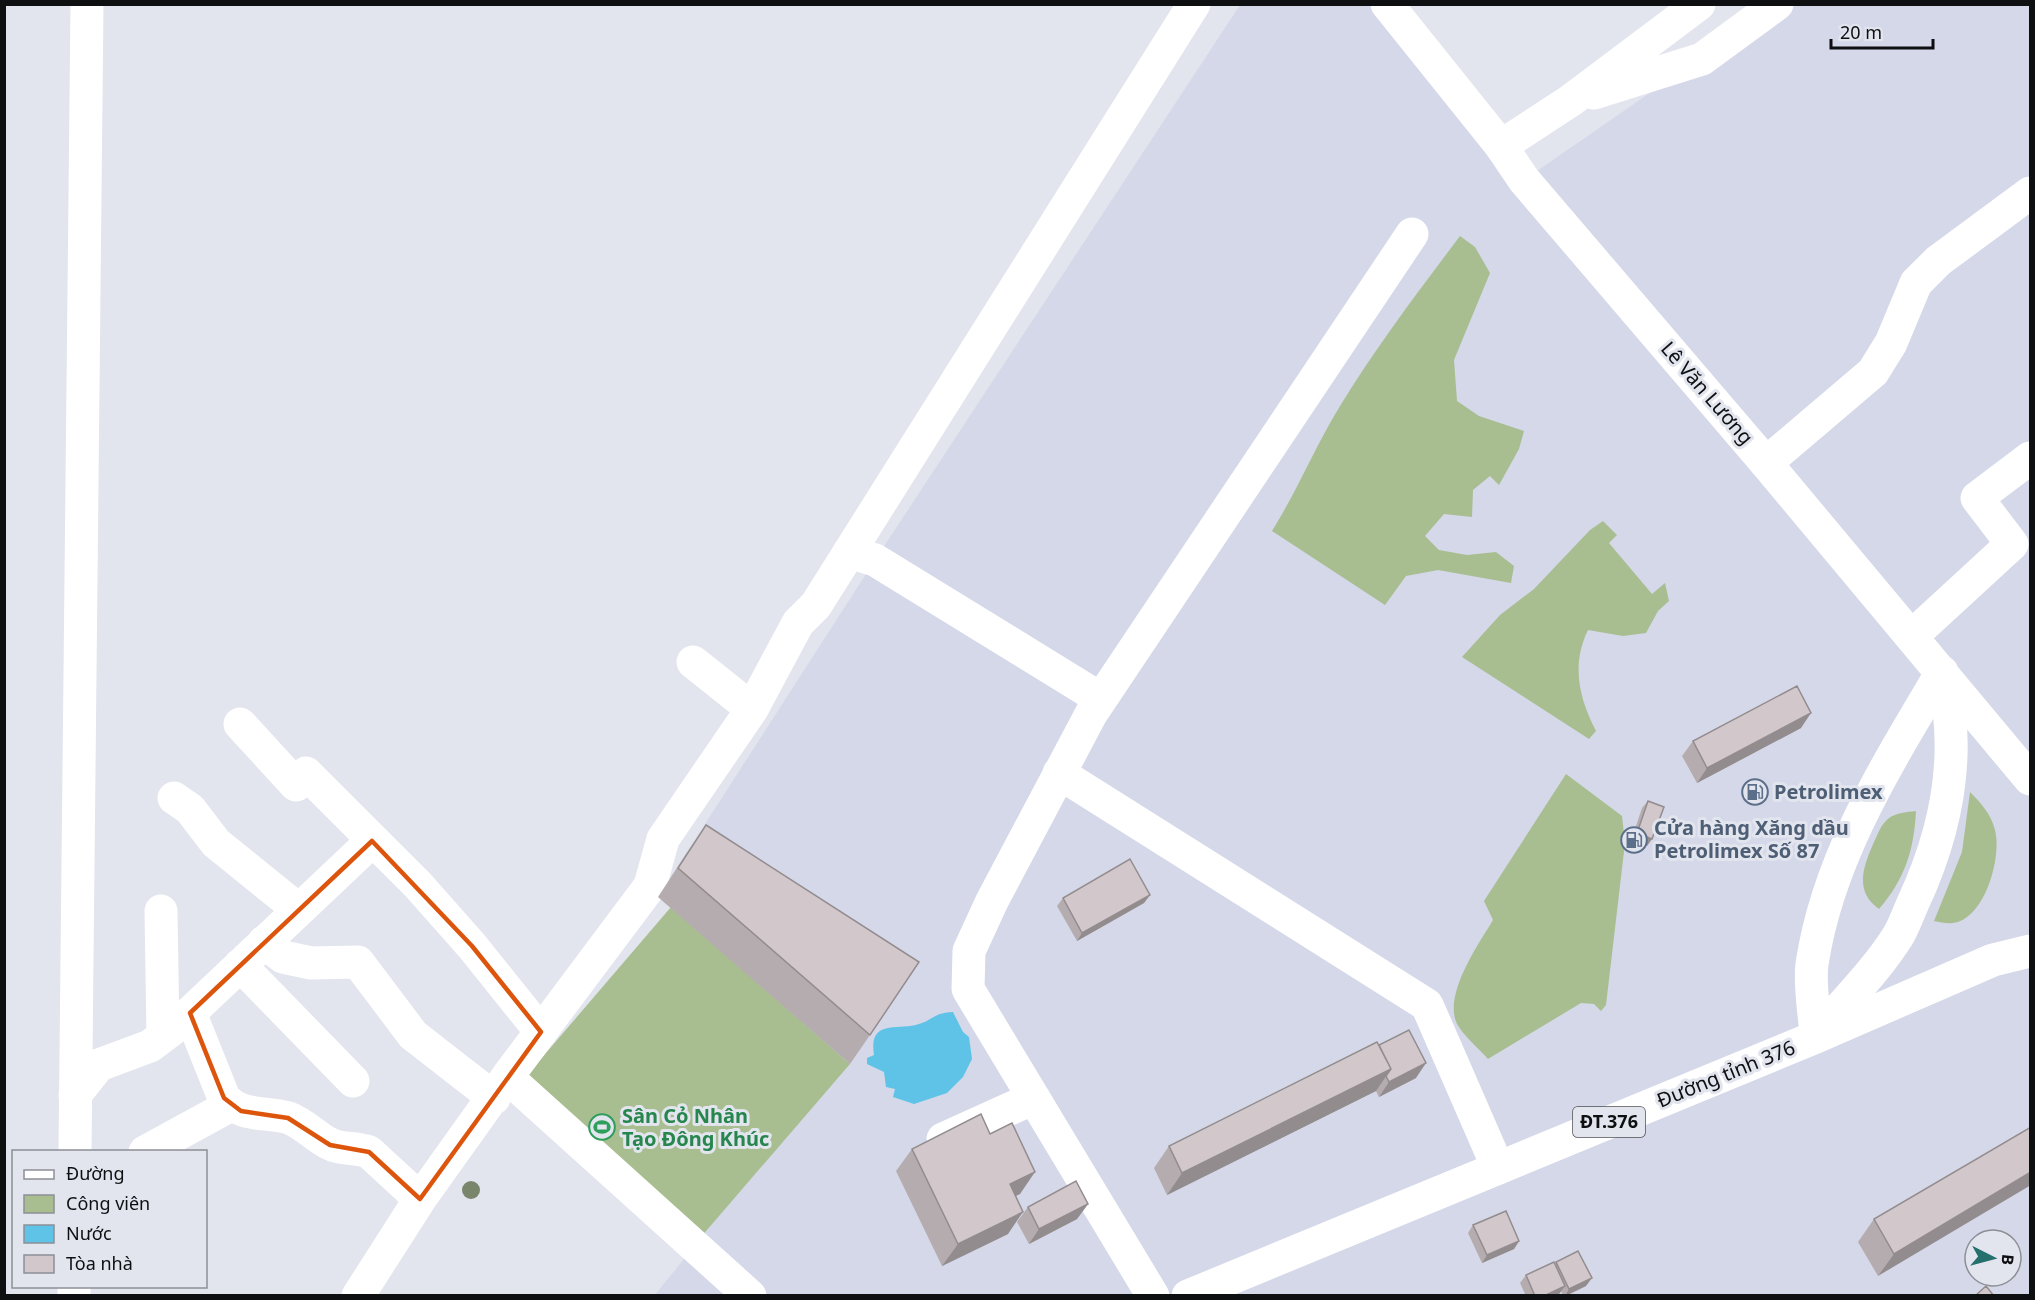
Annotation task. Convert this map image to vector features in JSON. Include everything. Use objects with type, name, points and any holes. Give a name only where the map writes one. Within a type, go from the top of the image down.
[{"type":"street","points":[[75,1150],[87,4]]},
{"type":"street","points":[[358,1296],[420,1199],[650,886],[663,839],[752,709],[798,623],[816,605],[1194,4]]},
{"type":"street","name":"Lê Văn Lương","points":[[1388,4],[1501,146],[1524,180],[2030,777]]},
{"type":"street","points":[[1501,146],[1570,101],[1699,4]]},
{"type":"street","points":[[1570,101],[1702,59],[1777,4]]},
{"type":"street","points":[[1766,463],[1873,372],[1888,350],[1916,283],[1938,261],[2031,194]]},
{"type":"street","points":[[1153,1296],[968,989],[969,951],[992,901],[1059,773],[1101,699],[1412,234]]},
{"type":"street","points":[[1912,636],[2012,544],[1977,498],[2031,458]]},
{"type":"street","points":[[849,552],[875,560],[1101,699]]},
{"type":"street","points":[[693,662],[752,709]]},
{"type":"street","points":[[1816,1037],[1899,934],[1931,858],[1948,792],[1952,753],[1951,712],[1942,672]]},
{"type":"street","points":[[1816,1037],[1812,966],[1823,908],[1847,845],[1888,762],[1942,672]]},
{"type":"street","points":[[240,724],[296,785],[306,773],[418,885],[464,937],[541,1032]]},
{"type":"street","points":[[1059,773],[1427,1005],[1498,1168]]},
{"type":"street","points":[[174,798],[190,808],[216,843],[299,910]]},
{"type":"street","points":[[75,1095],[99,1065],[150,1046],[190,1013],[372,841]]},
{"type":"street","points":[[161,911],[163,1036]]},
{"type":"street","points":[[264,942],[283,957],[311,963],[358,962],[413,1035],[501,1087],[750,1296]]},
{"type":"street","name":"Đường tỉnh 376","points":[[1188,1296],[1816,1037],[1993,960],[2031,951]]},
{"type":"street","points":[[240,965],[352,1081]]},
{"type":"street","points":[[190,1013],[224,1098],[231,1105],[241,1111],[288,1118],[308,1128],[330,1145],[359,1148],[369,1152],[420,1199]]},
{"type":"street","points":[[916,1152],[1034,1098]]},
{"type":"street","points":[[149,1150],[231,1105]]},
{"type":"highlighted area","points":[[372,841],[472,946],[541,1032],[420,1199],[369,1152],[330,1145],[288,1118],[241,1111],[224,1098],[190,1013]]},
{"type":"shaded area","points":[[1240,5],[1386,5],[1524,180],[1777,5],[2030,5],[2030,1295],[654,1296],[718,1217],[850,1064],[658,897],[875,560]]},
{"type":"green space","points":[[1460,236],[1475,247],[1490,273],[1454,360],[1457,401],[1479,416],[1524,431],[1519,449],[1499,485],[1490,476],[1473,490],[1472,517],[1444,514],[1425,536],[1439,550],[1467,555],[1496,552],[1514,566],[1511,583],[1438,570],[1406,576],[1385,605],[1272,531],[1331,422],[1368,362]]},
{"type":"green space","points":[[1603,521],[1617,535],[1609,543],[1652,594],[1665,583],[1669,601],[1658,611],[1646,633],[1623,636],[1588,630],[1580,656],[1579,681],[1585,706],[1596,731],[1589,739],[1462,657],[1500,615],[1534,589],[1590,530]]},
{"type":"green space","points":[[1566,774],[1622,816],[1625,843],[1606,1005],[1601,1011],[1594,1004],[1581,1003],[1488,1059],[1457,1024],[1454,1012],[1458,985],[1471,956],[1493,920],[1484,901]]},
{"type":"green space","points":[[1970,792],[1988,814],[1995,830],[1996,855],[1989,885],[1974,911],[1964,919],[1953,923],[1934,921],[1962,852]]},
{"type":"green space","points":[[1916,811],[1913,839],[1902,875],[1879,909],[1871,902],[1864,886],[1864,869],[1870,851],[1886,820],[1898,814]]},
{"type":"green space","points":[[671,907],[850,1064],[695,1244],[516,1088]]},
{"type":"water","points":[[953,1012],[963,1032],[969,1037],[972,1059],[963,1077],[947,1093],[914,1104],[893,1097],[895,1089],[886,1087],[884,1072],[867,1064],[867,1058],[874,1055],[873,1043],[876,1036],[887,1028],[911,1026],[938,1015]]},
{"type":"building","points":[[1797,686],[1811,713],[1707,768],[1693,741]]},
{"type":"building","points":[[1648,801],[1664,807],[1652,839],[1637,833]]},
{"type":"building","points":[[706,825],[919,962],[870,1035],[678,868]]},
{"type":"building","points":[[1130,859],[1150,895],[1082,933],[1063,898]]},
{"type":"building","points":[[1409,1030],[1426,1063],[1389,1082],[1386,1076],[1391,1069],[1379,1045]]},
{"type":"building","points":[[1377,1042],[1391,1069],[1182,1173],[1169,1146]]},
{"type":"building","points":[[981,1114],[990,1134],[1012,1123],[1035,1172],[1010,1184],[1023,1212],[958,1244],[912,1149]]},
{"type":"building","points":[[2031,1127],[2031,1172],[1894,1254],[1874,1219]]},
{"type":"building","points":[[1076,1181],[1088,1204],[1039,1229],[1028,1207]]},
{"type":"building","points":[[1506,1211],[1519,1241],[1487,1255],[1473,1225]]},
{"type":"building","points":[[1578,1251],[1592,1278],[1569,1289],[1556,1262]]},
{"type":"building","points":[[1554,1262],[1565,1286],[1544,1296],[1535,1296],[1526,1275]]},
{"type":"building","points":[[1984,1288],[1988,1288],[1994,1296],[1975,1296]]},
{"type":"place","name":"Petrolimex","points":[[1755,792]]},
{"type":"place","name":"Cửa hàng Xăng dầu Petrolimex Số 87","points":[[1634,840]]},
{"type":"place","name":"Sân Cỏ Nhân Tạo Đông Khúc","points":[[602,1127]]}]
